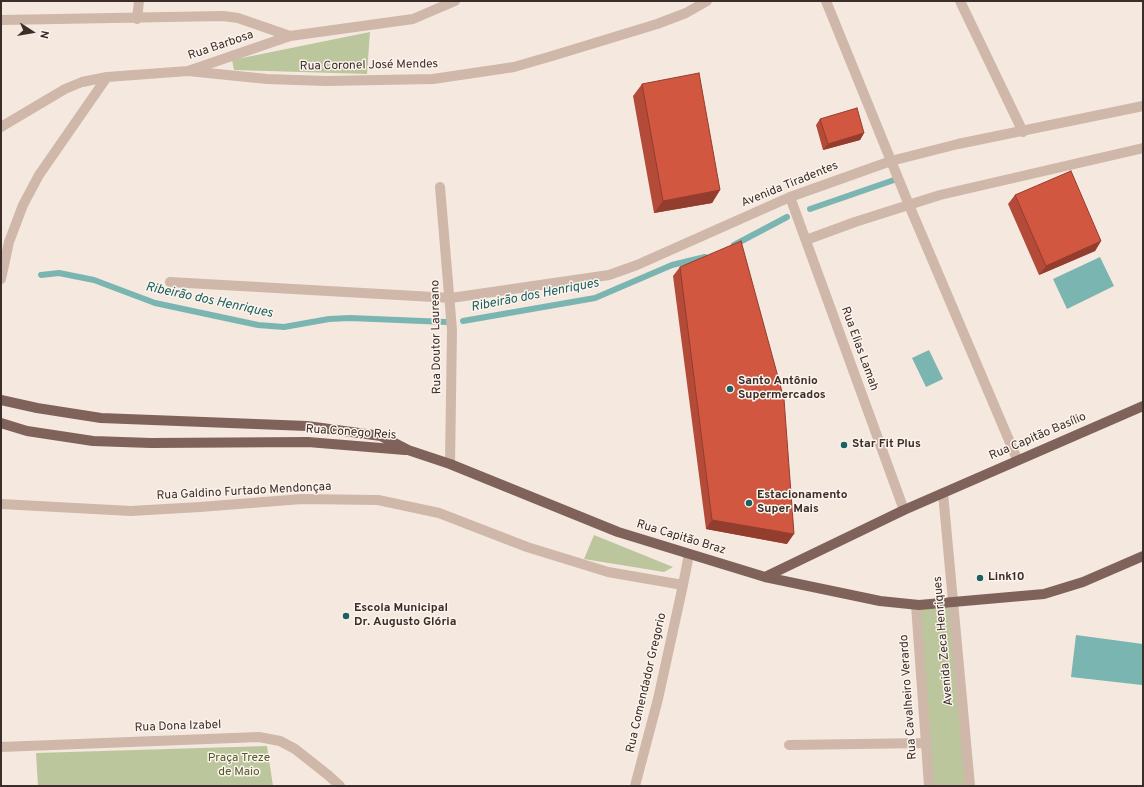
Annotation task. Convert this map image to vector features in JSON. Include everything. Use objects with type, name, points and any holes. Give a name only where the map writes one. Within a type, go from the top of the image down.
[{"type":"main road","name":"Rua Conego Reis","points":[[1,400],[37,408],[101,418],[307,426],[381,436],[408,450]]},
{"type":"main road","name":"Rua Capitão Basílio","points":[[943,493],[1017,459],[1143,406]]},
{"type":"main road","name":"Rua Conego Reis","points":[[1,423],[27,431],[93,441],[151,443],[308,442],[408,450]]},
{"type":"main road","name":"Rua Capitão Braz","points":[[408,450],[450,464],[618,532],[765,576]]},
{"type":"main road","points":[[765,576],[943,493]]},
{"type":"main road","points":[[765,576],[880,601],[916,605],[954,603],[1044,594],[1083,582],[1143,556]]},
{"type":"street","points":[[137,19],[139,1]]},
{"type":"street","name":"Rua Barbosa","points":[[1,127],[65,89],[82,82],[108,77],[188,71],[290,36],[412,18],[456,1]]},
{"type":"street","name":"Rua Coronel José Mendes","points":[[188,71],[267,79],[326,81],[434,79],[514,67],[656,24],[686,13],[707,1]]},
{"type":"street","points":[[826,1],[909,205],[1017,459]]},
{"type":"street","points":[[960,1],[1023,132]]},
{"type":"street","points":[[1,20],[137,19],[222,16],[238,18],[290,36]]},
{"type":"street","points":[[1,279],[9,242],[23,205],[39,175],[108,77]]},
{"type":"street","name":"Avenida Tiradentes","points":[[170,282],[451,298],[608,275],[637,265],[790,197],[891,161],[1143,106]]},
{"type":"street","points":[[806,240],[940,195],[1143,148]]},
{"type":"street","name":"Rua Doutor Laureano","points":[[440,187],[451,298],[450,464]]},
{"type":"street","name":"Rua Elias Lamah","points":[[790,197],[904,510]]},
{"type":"street","name":"Avenida Zeca Henriques","points":[[943,493],[970,786]]},
{"type":"street","name":"Rua Galdino Furtado Mendonçaa","points":[[1,504],[131,511],[200,508],[302,499],[378,500],[439,513],[527,548],[608,572],[683,585]]},
{"type":"street","points":[[683,585],[689,554]]},
{"type":"street","name":"Rua Comendador Gregorio","points":[[635,786],[658,699],[683,585]]},
{"type":"street","name":"Rua Cavalheiro Verardo","points":[[916,605],[928,786]]},
{"type":"street","name":"Rua Dona Izabel","points":[[1,747],[260,737],[280,741],[295,749],[340,786]]},
{"type":"street","points":[[790,745],[926,743]]},
{"type":"green space","points":[[370,32],[367,74],[234,70],[232,60]]},
{"type":"green space","points":[[594,535],[673,567],[664,572],[584,559]]},
{"type":"green space","points":[[954,603],[970,786],[928,786],[919,605]]},
{"type":"green space","name":"Praça Treze de Maio","points":[[267,746],[273,786],[38,786],[36,753]]},
{"type":"water","points":[[1100,257],[1114,286],[1067,309],[1053,279]]},
{"type":"water","points":[[929,350],[943,379],[926,387],[912,358]]},
{"type":"water","points":[[1076,635],[1143,644],[1142,685],[1071,677]]},
{"type":"building","points":[[699,73],[720,190],[663,201],[642,84]]},
{"type":"building","points":[[857,108],[864,133],[828,144],[820,119]]},
{"type":"building","points":[[1071,171],[1101,241],[1046,266],[1015,195]]},
{"type":"building","name":"Santo Antônio Supermercados","points":[[741,241],[784,399],[794,534],[712,520],[680,267]]},
{"type":"waterway","name":"Ribeirão dos Henriques","points":[[810,209],[894,180]]},
{"type":"waterway","name":"Ribeirão dos Henriques","points":[[734,245],[787,217]]},
{"type":"waterway","name":"Ribeirão dos Henriques","points":[[463,321],[595,298],[672,265],[705,257]]},
{"type":"waterway","name":"Ribeirão dos Henriques","points":[[41,275],[59,273],[94,280],[155,303],[258,325],[284,327],[329,319],[350,318],[446,322]]},
{"type":"place","name":"Santo Antônio Supermercados","points":[[730,389]]},
{"type":"place","name":"Star Fit Plus","points":[[844,445]]},
{"type":"place","name":"Estacionamento Super Mais","points":[[749,503]]},
{"type":"place","name":"Link10","points":[[980,578]]},
{"type":"place","name":"Escola Municipal Dr. Augusto Glória","points":[[346,616]]}]
